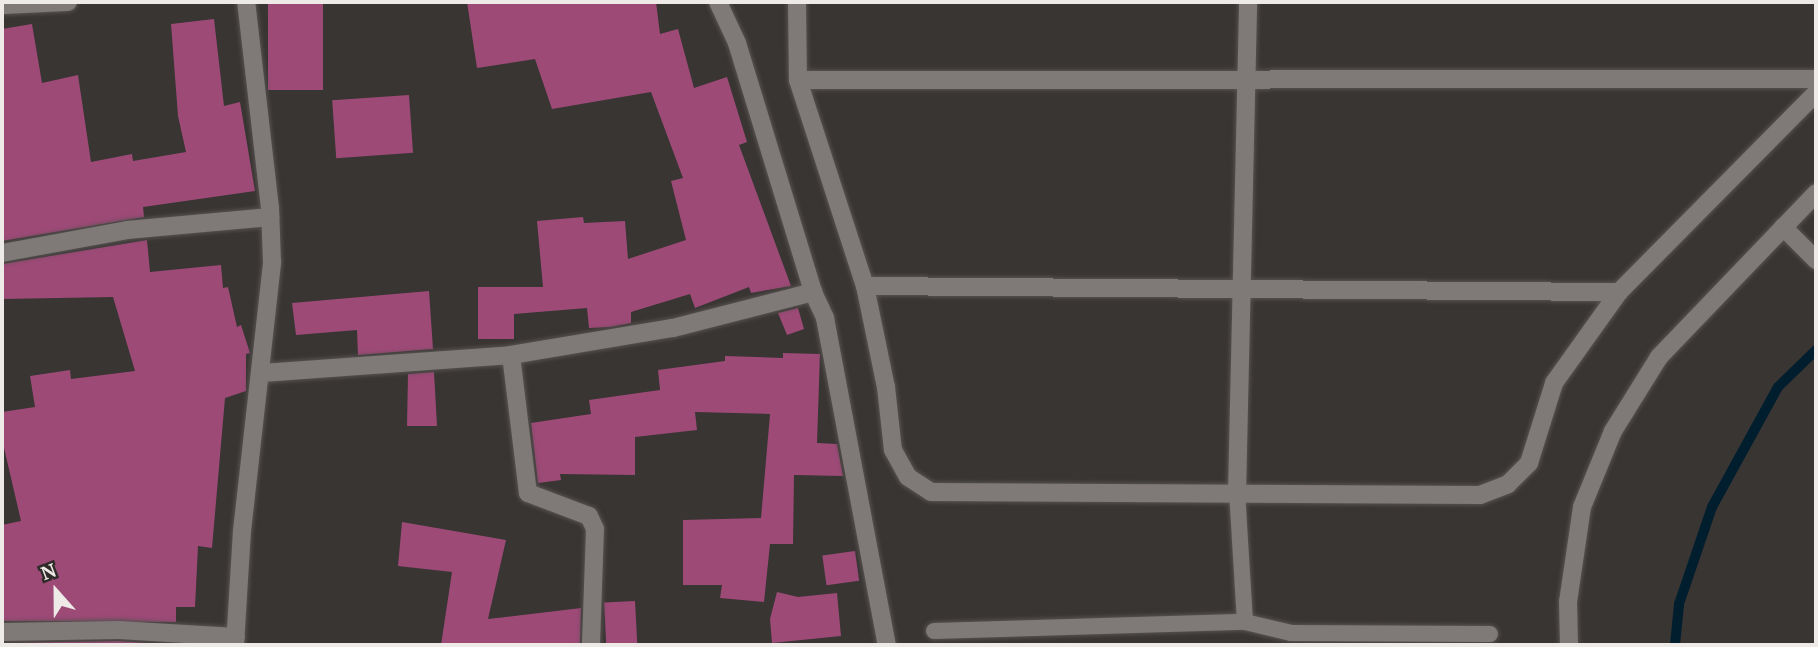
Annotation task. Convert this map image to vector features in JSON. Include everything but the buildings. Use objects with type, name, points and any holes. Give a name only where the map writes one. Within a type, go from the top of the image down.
[{"type":"street","points":[[2,5],[68,2]]},
{"type":"street","points":[[2,632],[119,630],[235,641],[242,531],[262,373],[272,262],[270,217],[246,2]]},
{"type":"street","points":[[718,2],[737,43],[832,348],[887,645]]},
{"type":"street","points":[[797,2],[798,80],[865,286],[886,387],[893,450],[908,477],[932,492],[1480,495],[1508,484],[1530,463],[1555,383],[1619,292],[1816,93]]},
{"type":"street","points":[[1237,493],[1248,2]]},
{"type":"street","points":[[798,80],[1816,79]]},
{"type":"street","points":[[1569,645],[1568,602],[1582,507],[1613,431],[1659,357],[1816,193]]},
{"type":"street","points":[[2,253],[127,230],[270,217]]},
{"type":"street","points":[[1783,227],[1816,260]]},
{"type":"street","points":[[865,286],[1619,292]]},
{"type":"street","points":[[262,373],[511,355],[673,328],[813,292]]},
{"type":"street","points":[[511,355],[528,493],[589,516],[595,529],[591,645]]},
{"type":"lane","points":[[1237,493],[1245,622]]},
{"type":"lane","points":[[934,631],[1245,622],[1279,638],[1490,634]]},
{"type":"waterway","points":[[1675,645],[1679,604],[1712,507],[1778,387],[1816,350]]}]
